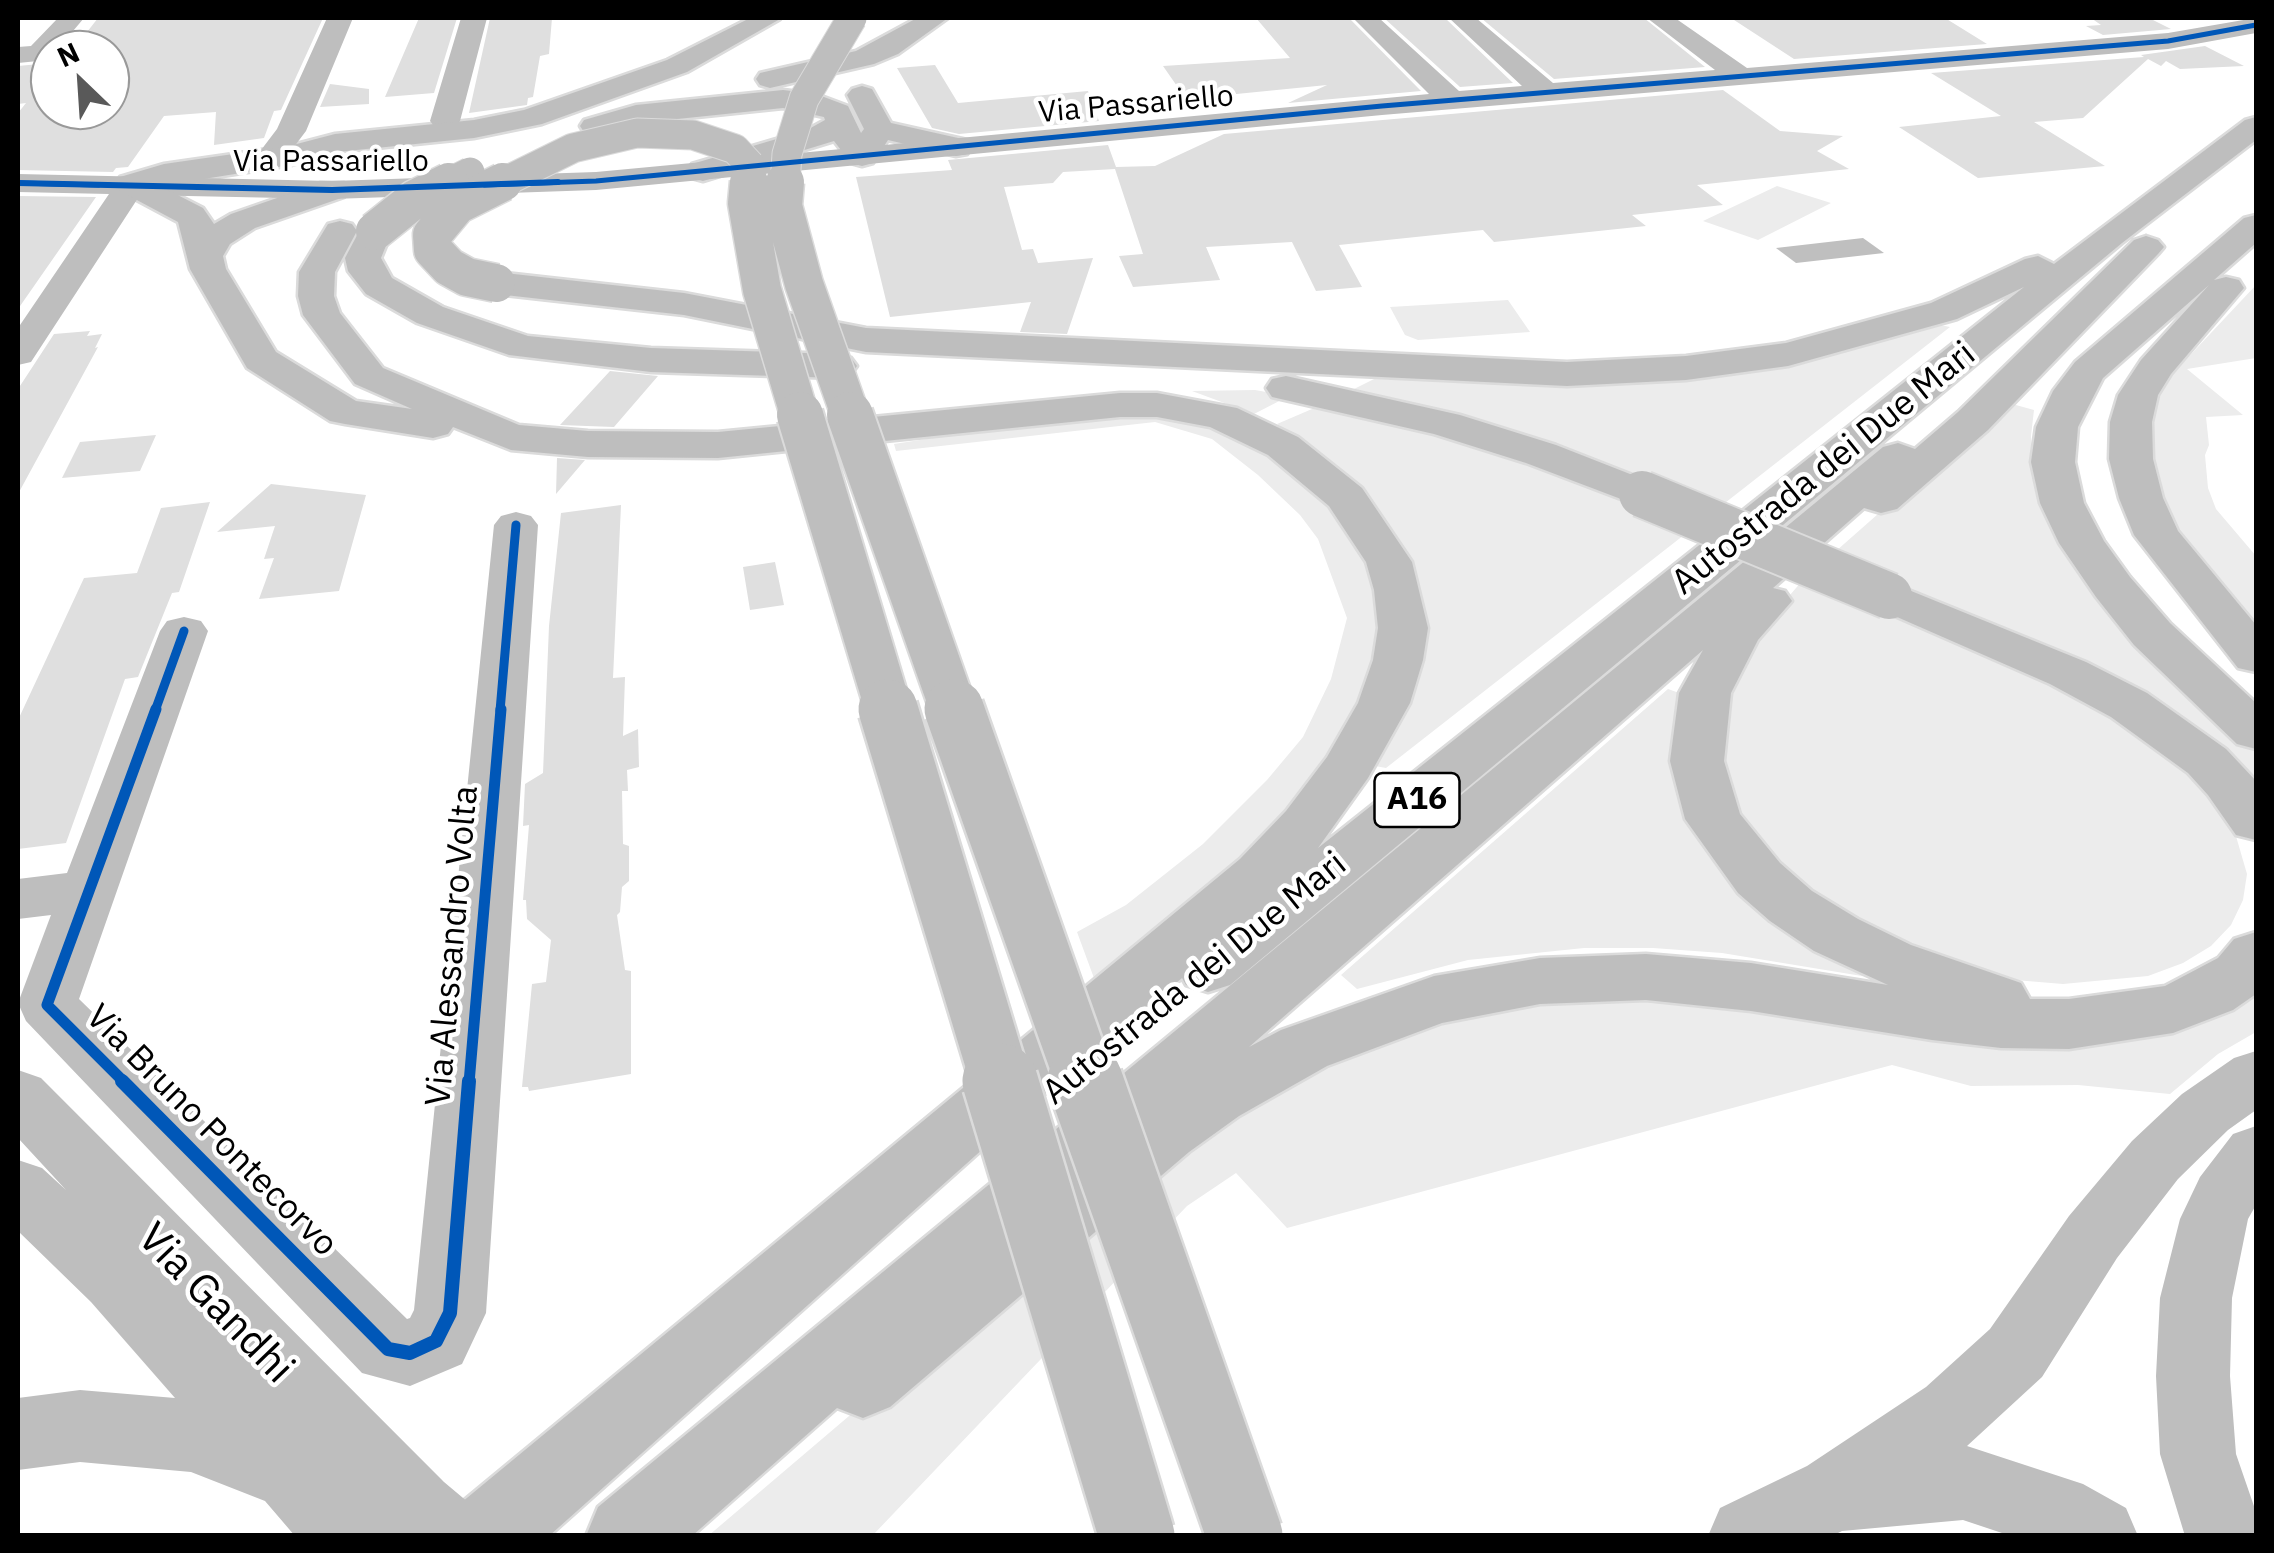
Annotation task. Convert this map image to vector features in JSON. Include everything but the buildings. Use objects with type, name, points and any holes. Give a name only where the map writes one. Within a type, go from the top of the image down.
[{"type":"highway","points":[[132,184],[164,174],[282,167],[335,143],[474,130],[530,118],[677,66],[768,18]]},
{"type":"highway","points":[[511,437],[369,376],[322,314],[316,296],[317,272],[349,217],[430,172],[649,92],[739,44],[768,18]]},
{"type":"highway","points":[[727,168],[824,18]]},
{"type":"highway","points":[[204,257],[218,237],[243,221],[349,217],[415,199],[541,143],[710,93],[838,65],[870,33],[935,18]]},
{"type":"highway","points":[[870,33],[860,89],[879,129],[956,147]]},
{"type":"highway","points":[[870,33],[804,99],[787,154],[783,206],[804,284],[1245,1536]]},
{"type":"highway","points":[[636,114],[783,99],[816,103],[838,112],[848,140],[862,156],[879,129]]},
{"type":"highway","points":[[727,168],[818,137],[844,122]]},
{"type":"highway","points":[[379,286],[557,314],[866,340],[1548,373],[1738,363],[1908,324],[1995,291],[2036,269],[2140,191],[2256,124]]},
{"type":"highway","name":"Autostrada dei Due Mari","points":[[592,1493],[2082,259],[2256,124]]},
{"type":"highway","points":[[727,168],[735,148],[693,134],[638,133],[572,148],[457,206],[432,236],[433,250],[467,277],[668,302],[866,340]]},
{"type":"highway","name":"Autostrada dei Due Mari","points":[[511,1536],[592,1493],[2256,159]]},
{"type":"highway","points":[[727,168],[748,203],[762,290],[1136,1536]]},
{"type":"highway","points":[[132,184],[191,215],[199,228],[204,257],[261,360],[346,412],[511,437],[588,444],[718,445],[1070,408],[1158,405],[1191,409],[1251,428],[1313,468],[1346,497],[1388,562],[1398,590],[1403,628],[1398,660],[1384,702],[1349,765],[1306,825],[1261,874],[1208,923],[1017,1079],[592,1493],[424,1529]]},
{"type":"highway","points":[[349,217],[366,271],[379,286],[430,314],[523,348],[651,360],[1158,371],[1244,379],[1445,424],[1541,454],[2068,673],[2159,723],[2228,782],[2256,821]]},
{"type":"highway","points":[[2256,224],[2089,370],[2073,391],[2057,427],[2053,462],[2062,503],[2082,543],[2113,587],[2152,634],[2256,732]]},
{"type":"highway","points":[[2126,1017],[2064,1013],[1997,1000],[1890,962],[1836,935],[1791,906],[1731,846],[1713,819],[1697,761],[1705,692],[1736,634],[1845,531],[1973,422],[2146,246]]},
{"type":"highway","points":[[2256,255],[2155,368],[2138,395],[2130,422],[2132,459],[2141,498],[2157,536],[2256,657]]},
{"type":"highway","points":[[369,376],[530,403],[721,409],[891,404],[1198,386],[1280,387]]},
{"type":"highway","points":[[668,1536],[924,1334],[1165,1132],[1215,1097],[1304,1048],[1369,1022],[1481,989],[1595,977],[1701,981],[2001,1024],[2069,1024],[2172,1008],[2211,993],[2240,974],[2256,954]]},
{"type":"street","points":[[28,54],[71,18]]},
{"type":"street","points":[[282,167],[291,130],[340,18]]},
{"type":"street","points":[[445,121],[474,18]]},
{"type":"street","points":[[1365,18],[1453,100]]},
{"type":"street","points":[[1460,18],[1546,93]]},
{"type":"street","points":[[1659,18],[1740,76]]},
{"type":"street","name":"Via Passariello","points":[[282,167],[349,217],[577,182],[1453,100],[2168,42],[2256,25]]},
{"type":"street","points":[[20,185],[132,184]]},
{"type":"street","points":[[22,340],[132,184]]},
{"type":"street","name":"Via Alessandro Volta","points":[[410,1354],[436,1342],[450,1313],[516,525]]},
{"type":"street","name":"Via Bruno Pontecorvo","points":[[184,631],[48,1005],[388,1349],[410,1354]]},
{"type":"street","points":[[18,900],[90,890]]},
{"type":"street","points":[[1748,1536],[1835,1493],[1952,1412],[2016,1352],[2093,1238],[2155,1160],[2204,1112],[2256,1076]]},
{"type":"street","name":"Via Gandhi","points":[[18,1096],[424,1529]]},
{"type":"street","points":[[2225,1536],[2198,1454],[2193,1376],[2196,1298],[2214,1219],[2224,1196],[2256,1153]]},
{"type":"street","name":"Via Gandhi","points":[[18,1188],[116,1280],[287,1472],[424,1529]]},
{"type":"street","points":[[18,1434],[80,1426],[191,1436],[287,1472]]},
{"type":"street","points":[[1835,1493],[1963,1482],[2055,1511],[2098,1536]]},
{"type":"shaded area","points":[[1777,186],[1831,203],[1758,240],[1703,221]]},
{"type":"shaded area","points":[[1863,238],[1884,253],[1796,263],[1776,248]]},
{"type":"shaded area","points":[[2256,285],[2256,358],[2187,369],[2243,415],[2206,417],[2209,445],[2205,455],[2208,488],[2216,509],[2256,556],[2256,634],[2178,543],[2149,470],[2152,407],[2163,384]]},
{"type":"shaded area","points":[[1508,300],[1530,332],[1418,340],[1405,335],[1390,307]]},
{"type":"shaded area","points":[[1935,324],[1950,327],[1386,768],[1375,766],[1371,759],[1405,691],[1356,486],[1277,424],[1326,403],[1513,455],[1633,505],[1656,486],[1521,434],[1354,389],[1386,373],[1819,356]]},
{"type":"shaded area","points":[[1255,390],[1289,396],[1254,414],[1192,391]]},
{"type":"shaded area","points":[[2005,402],[2034,410],[2033,464],[2198,693],[2256,748],[2256,789],[2234,764],[2017,634],[1876,575],[1852,598],[2090,699],[2159,740],[2231,819],[2247,874],[2243,900],[2231,925],[2211,946],[2183,963],[2148,976],[2063,984],[2015,980],[1918,956],[1764,862],[1716,780],[1736,658],[1802,581]]},
{"type":"shaded area","points":[[1120,409],[1235,427],[1357,524],[1388,630],[1341,744],[1257,850],[1098,989],[1077,932],[1126,905],[1203,844],[1267,780],[1303,737],[1331,679],[1347,618],[1318,539],[1300,515],[1212,439],[1155,422],[896,451],[894,444]]},
{"type":"shaded area","points":[[1668,689],[1682,694],[1674,716],[1676,766],[1874,978],[1722,953],[1653,948],[1584,948],[1468,960],[1357,989],[1341,975]]},
{"type":"shaded area","points":[[1542,988],[2223,1013],[2256,988],[2256,1032],[2218,1054],[2170,1094],[2078,1085],[1971,1086],[1892,1065],[1287,1228],[1236,1173],[1187,1206],[873,1535],[708,1536],[1178,1136],[1270,1076]]},
{"type":"cycle path","points":[[18,183],[332,190],[596,181],[1382,106],[2168,41],[2256,25]]},
{"type":"cycle path","points":[[184,631],[47,1005],[388,1349],[410,1353],[436,1341],[450,1313],[516,525]]}]
